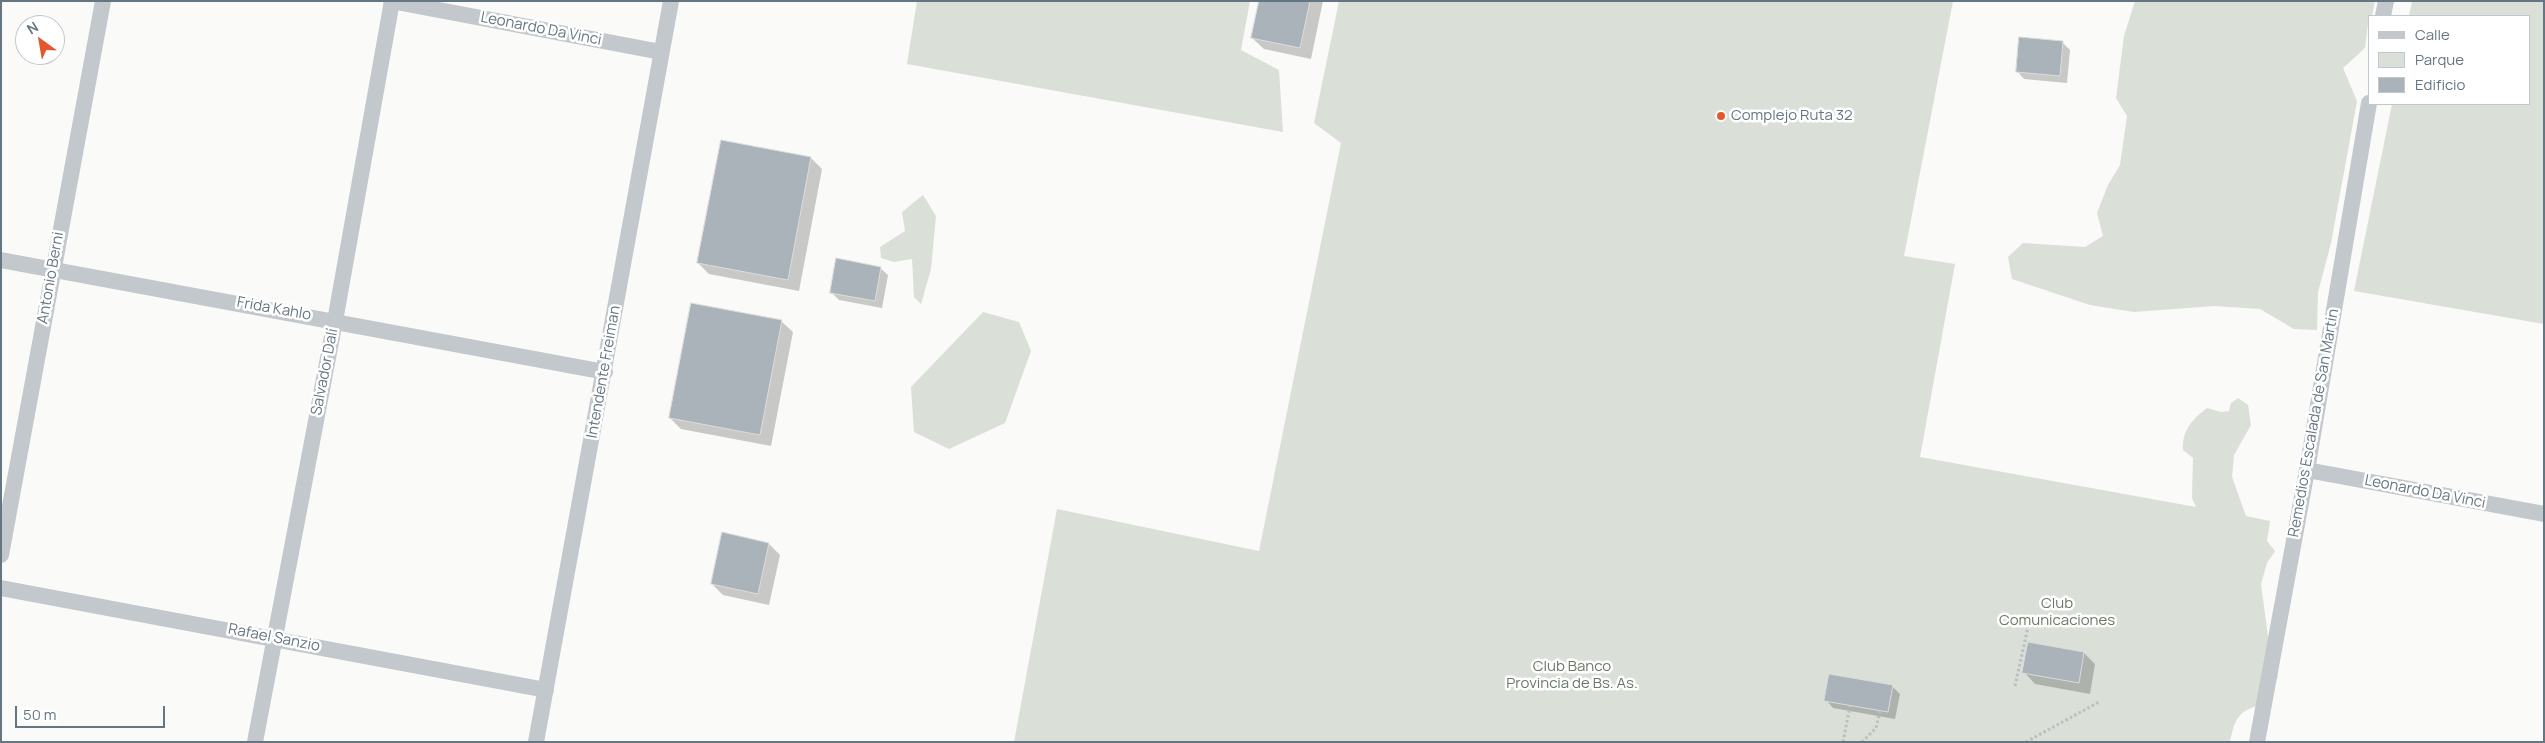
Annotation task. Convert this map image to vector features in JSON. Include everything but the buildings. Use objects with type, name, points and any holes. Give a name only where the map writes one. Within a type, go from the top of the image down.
[{"type":"street","name":"Antonio Berni","points":[[1,555],[103,1]]},
{"type":"street","name":"Leonardo Da Vinci","points":[[392,1],[661,52]]},
{"type":"street","name":"Salvador Dalí","points":[[255,742],[335,321],[392,1]]},
{"type":"street","name":"Intendente Freiman","points":[[536,742],[605,372],[671,1]]},
{"type":"street","points":[[2383,15],[2386,1]]},
{"type":"street","name":"Remedios Escalada de San Martin","points":[[2257,742],[2307,470],[2369,105]]},
{"type":"street","name":"Frida Kahlo","points":[[1,260],[605,372]]},
{"type":"street","name":"Leonardo Da Vinci","points":[[2307,470],[2544,514]]},
{"type":"street","name":"Rafael Sanzio","points":[[1,588],[546,690]]},
{"type":"path","points":[[2015,686],[2031,613]]},
{"type":"path","points":[[2026,742],[2099,702]]},
{"type":"path","points":[[1844,742],[1850,706]]},
{"type":"path","points":[[1862,742],[1876,728],[1880,711]]},
{"type":"green space","points":[[917,1],[1250,1],[1241,50],[1279,70],[1283,132],[907,64]]},
{"type":"green space","points":[[1339,1],[1953,1],[1904,256],[1955,264],[1920,457],[2196,507],[2192,498],[2193,458],[2183,450],[2186,431],[2193,421],[2207,408],[2221,412],[2229,411],[2231,403],[2238,398],[2248,405],[2251,425],[2234,455],[2232,477],[2246,516],[2270,521],[2267,541],[2275,551],[2267,563],[2261,584],[2269,644],[2278,677],[2264,704],[2249,709],[2240,716],[2234,726],[2230,742],[1014,742],[1057,509],[1259,551],[1341,143],[1314,123]]},
{"type":"green space","points":[[2135,1],[2375,1],[2372,15],[2368,15],[2365,48],[2343,68],[2357,101],[2331,243],[2318,292],[2317,330],[2294,329],[2260,309],[2214,306],[2134,312],[2090,305],[2012,279],[2008,257],[2023,243],[2085,247],[2103,236],[2097,213],[2108,185],[2120,165],[2127,116],[2116,98],[2124,36]]},
{"type":"green space","points":[[2412,1],[2544,1],[2544,324],[2354,291],[2392,105],[2530,105],[2530,15],[2409,15]]},
{"type":"green space","points":[[923,195],[936,216],[931,269],[921,304],[914,297],[912,259],[894,262],[881,258],[880,247],[905,231],[902,212]]},
{"type":"green space","points":[[983,312],[1019,322],[1031,351],[1005,423],[949,449],[914,432],[911,387]]},
{"type":"place","name":"Complejo Ruta 32","points":[[1721,116]]},
{"type":"park label","name":"Club Comunicaciones","points":[[2057,612]]},
{"type":"park label","name":"Club Banco Provincia de Bs. As.","points":[[1572,676]]}]
